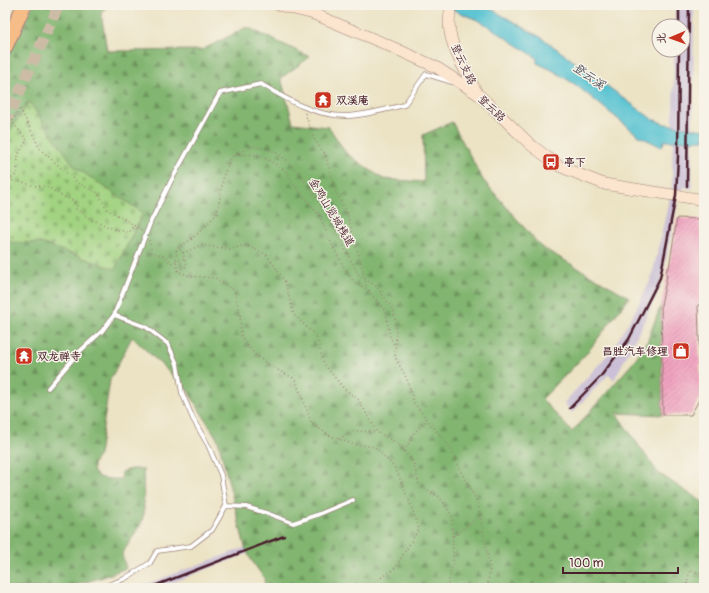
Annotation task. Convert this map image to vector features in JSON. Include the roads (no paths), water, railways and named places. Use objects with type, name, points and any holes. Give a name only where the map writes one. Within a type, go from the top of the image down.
[{"type":"highway","points":[[5,48],[24,5]]},
{"type":"street","name":"登云路","points":[[278,5],[314,14],[432,65],[479,95],[531,145],[549,159],[565,168],[604,184],[704,200]]},
{"type":"street","name":"登云支路","points":[[451,7],[450,29],[454,47],[479,95]]},
{"type":"lane","points":[[48,388],[79,352],[102,331],[114,315],[151,221],[171,180],[220,93],[261,84],[304,108],[322,114],[347,116],[404,105],[426,74],[448,82],[463,84]]},
{"type":"lane","points":[[100,588],[124,579],[150,563],[157,551],[191,546],[212,530],[226,506],[221,475],[182,393],[177,364],[168,344],[146,327],[114,315]]},
{"type":"lane","points":[[226,506],[246,507],[293,523],[318,515],[353,500]]},
{"type":"water","name":"登云溪","points":[[442,5],[484,5],[542,38],[652,119],[665,124],[704,130],[704,140],[664,141],[662,147],[639,136],[576,85],[552,70],[537,63],[537,58],[482,22]]},
{"type":"tunnel","points":[[5,124],[59,5]]},
{"type":"railway","points":[[679,5],[679,18]]},
{"type":"railway","points":[[687,186],[689,5]]},
{"type":"railway","points":[[570,408],[601,376],[629,339],[660,278],[676,195],[679,58]]},
{"type":"railway","points":[[149,588],[284,536]]},
{"type":"place","name":"双溪庵","points":[[323,100]]},
{"type":"place","name":"亭下","points":[[551,162]]},
{"type":"place","name":"昌胜汽车修理","points":[[681,351]]},
{"type":"place","name":"双龙禅寺","points":[[24,356]]}]
